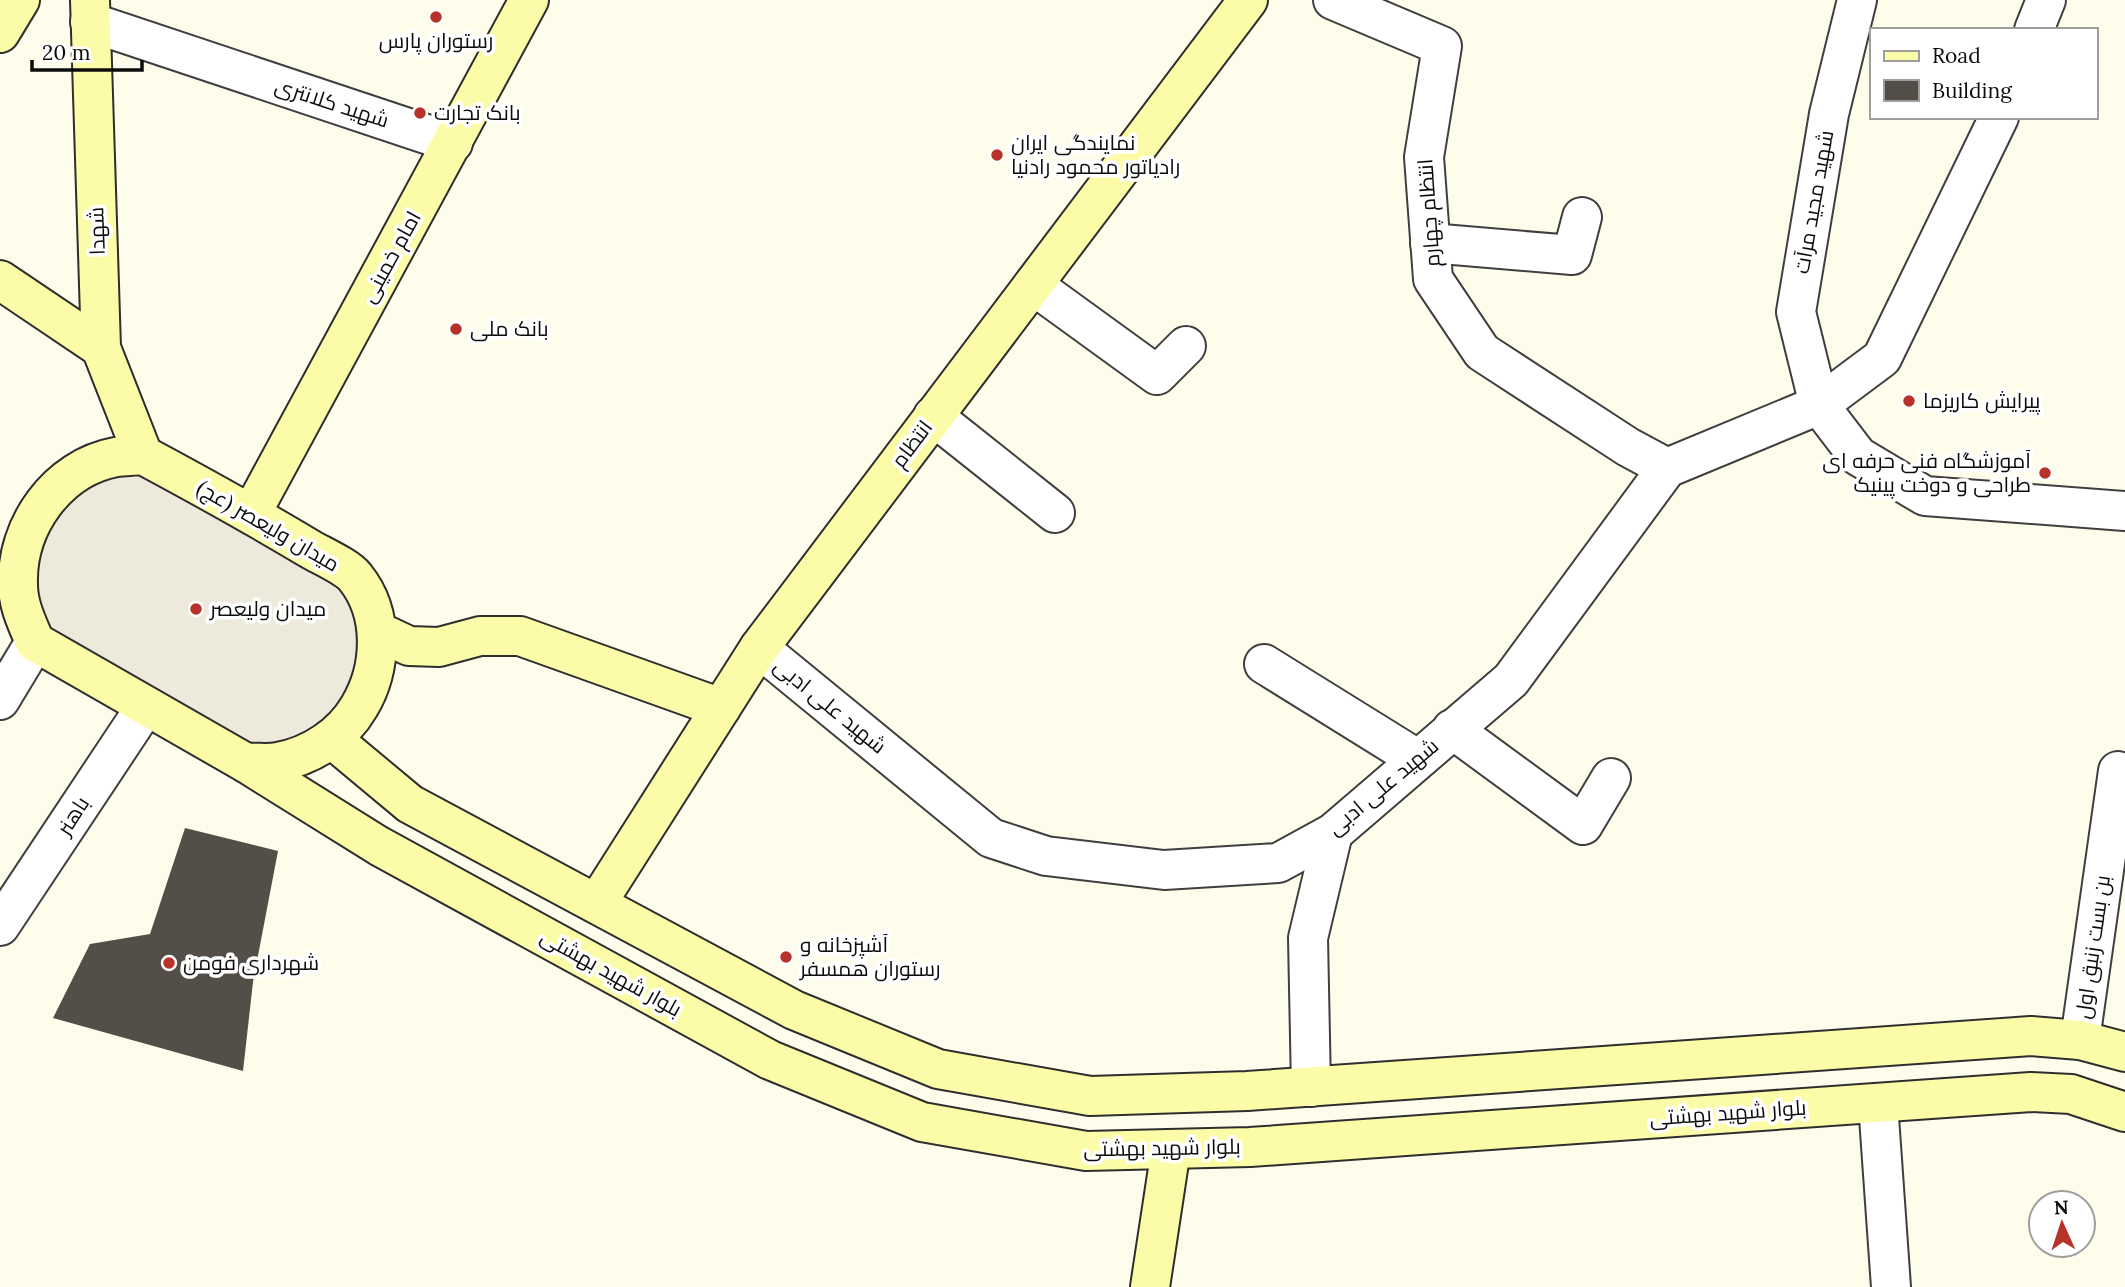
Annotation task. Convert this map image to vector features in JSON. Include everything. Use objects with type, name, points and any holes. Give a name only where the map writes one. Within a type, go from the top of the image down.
[{"type":"main road","points":[[0,33],[20,0]]},
{"type":"main road","name":"امام خمینی","points":[[251,514],[530,0]]},
{"type":"main road","name":"انتظام","points":[[597,903],[759,648],[1248,0]]},
{"type":"main road","name":"شهدا","points":[[90,11],[102,348],[143,455]]},
{"type":"main road","points":[[0,280],[102,348]]},
{"type":"main road","points":[[143,455],[114,457],[87,468],[62,483],[42,504],[10,562],[23,615],[35,642],[246,763]]},
{"type":"main road","name":"میدان ولیعصر (عج)","points":[[143,455],[251,514],[354,576],[369,602],[377,631],[377,661],[369,691],[354,717],[332,739],[306,754],[276,762],[246,763]]},
{"type":"main road","points":[[377,631],[409,646],[439,647],[481,636],[520,636],[720,708]]},
{"type":"main road","points":[[332,739],[410,804],[794,1010],[938,1069],[1090,1096],[1311,1087],[2031,1036],[2080,1040],[2125,1052]]},
{"type":"main road","name":"بلوار شهید بهشتی","points":[[246,763],[379,846],[770,1060],[922,1122],[1086,1152],[1250,1147],[2031,1092],[2071,1094],[2125,1112]]},
{"type":"main road","points":[[379,846],[370,833],[371,818],[380,805],[395,800],[410,804]]},
{"type":"main road","points":[[1640,1064],[1644,1119]]},
{"type":"main road","points":[[1150,1287],[1171,1149]]},
{"type":"street","name":"انتظام چهارم","points":[[1333,0],[1442,46],[1424,157],[1433,279],[1482,352],[1628,447],[1667,468]]},
{"type":"street","name":"شهید مجید مرآت","points":[[1819,405],[1796,312],[1829,114],[1857,0]]},
{"type":"street","points":[[2035,28],[2046,0]]},
{"type":"street","name":"شهید کلانتری","points":[[90,11],[453,143]]},
{"type":"street","points":[[1667,468],[1819,405],[1882,358],[1998,119]]},
{"type":"street","points":[[1430,243],[1572,255],[1582,217]]},
{"type":"street","points":[[1033,285],[1157,375],[1186,346]]},
{"type":"street","points":[[1819,405],[1858,456],[1926,496],[2125,511]]},
{"type":"street","points":[[933,416],[1055,513]]},
{"type":"street","name":"شهید علی ادبی","points":[[759,648],[991,838],[1046,856],[1164,870],[1278,863],[1333,833],[1511,680],[1667,468]]},
{"type":"street","points":[[0,700],[35,642]]},
{"type":"street","points":[[1264,664],[1417,759]]},
{"type":"street","name":"باهنر","points":[[0,926],[146,706]]},
{"type":"street","points":[[1452,729],[1583,824],[1611,778]]},
{"type":"street","name":"بن بست زنبق اول","points":[[2080,1040],[2118,771]]},
{"type":"street","points":[[1311,1087],[1308,938],[1333,833]]},
{"type":"street","points":[[1878,1103],[1891,1287]]},
{"type":"shaded area","name":"میدان ولیعصر","points":[[114,457],[354,576],[369,691],[277,762],[23,615],[25,539]]},
{"type":"building","name":"شهرداری فومن","points":[[185,828],[278,851],[253,982],[243,1071],[53,1018],[90,944],[150,934]]},
{"type":"place","name":"رستوران پارس","points":[[436,17]]},
{"type":"place","name":"بانک تجارت","points":[[420,113]]},
{"type":"place","name":"نمایندگی ایران رادیاتور محمود رادنیا","points":[[997,155]]},
{"type":"place","name":"بانک ملی","points":[[456,329]]},
{"type":"place","name":"پیرایش کاریزما","points":[[1909,401]]},
{"type":"place","name":"آموزشگاه فنی حرفه ای طراحی و دوخت پینیک","points":[[2045,473]]},
{"type":"place","name":"میدان ولیعصر","points":[[196,609]]},
{"type":"place","name":"آشپزخانه و رستوران همسفر","points":[[786,957]]},
{"type":"place","name":"شهرداری فومن","points":[[169,963]]}]
